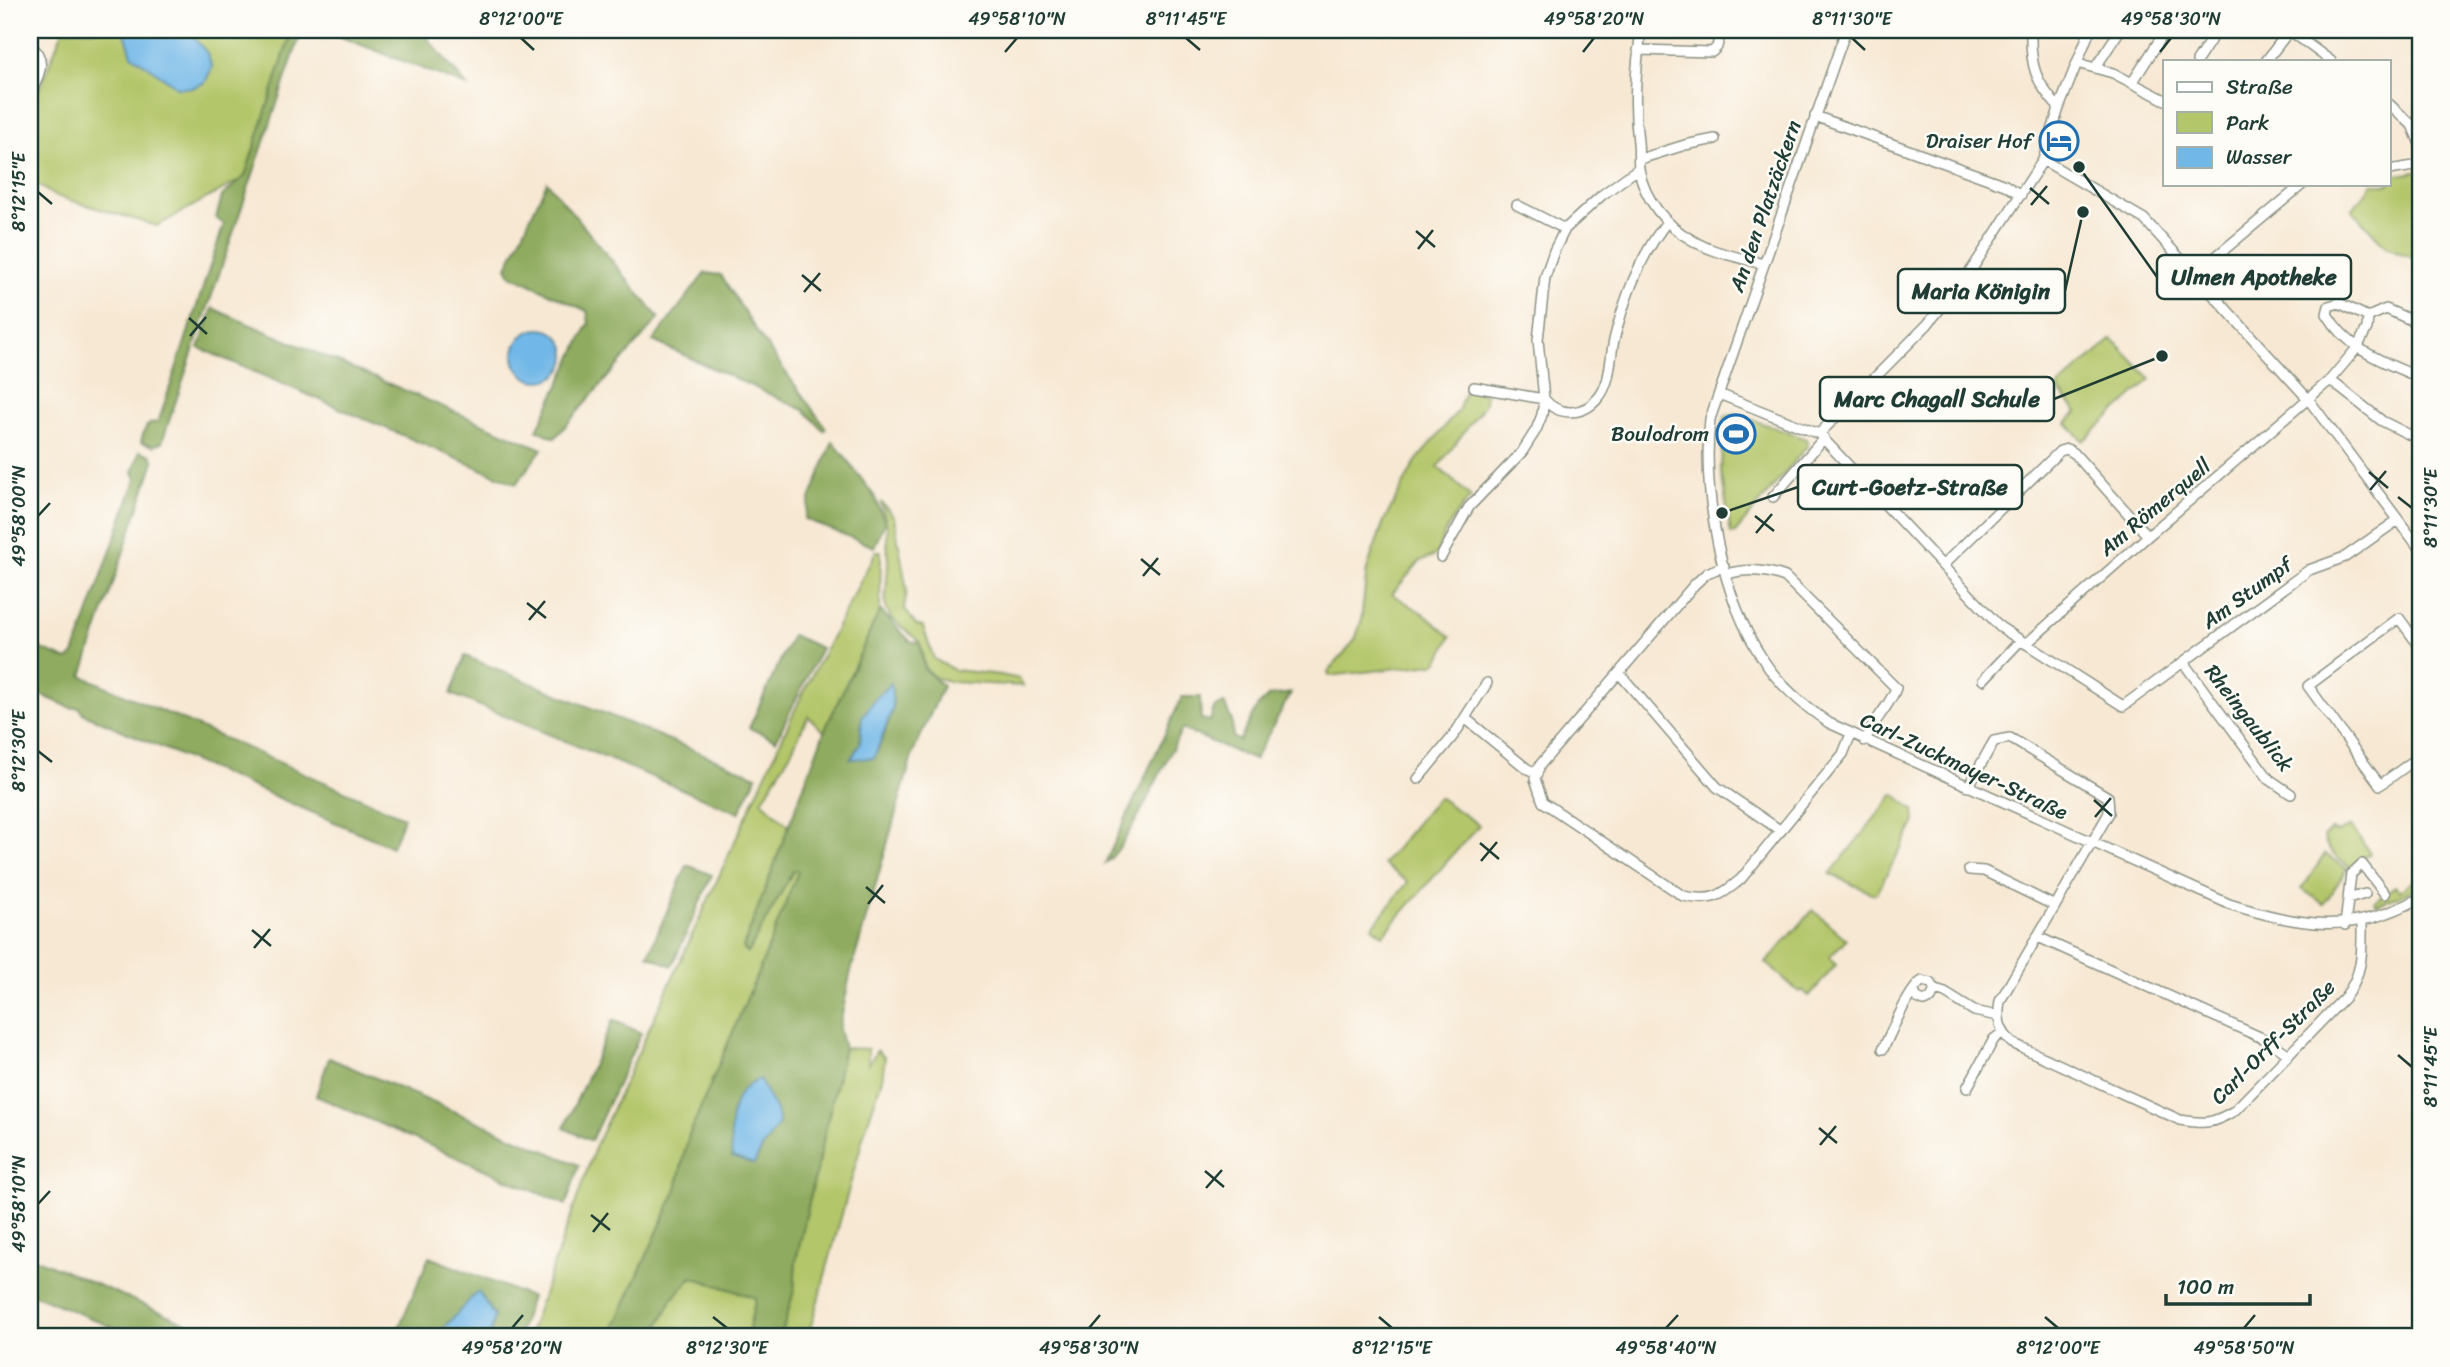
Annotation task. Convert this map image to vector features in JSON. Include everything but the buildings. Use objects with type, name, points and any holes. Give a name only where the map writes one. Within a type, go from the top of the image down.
[{"type":"street","points":[[1641,30],[1635,85],[1636,125],[1646,190],[1667,222],[1699,244],[1763,264]]},
{"type":"street","points":[[1638,50],[1712,52],[1717,47],[1721,30]]},
{"type":"street","name":"An den Platzäckern","points":[[1707,446],[1710,419],[1846,30]]},
{"type":"street","points":[[2031,30],[2033,69],[2043,90],[2059,108]]},
{"type":"street","points":[[1773,497],[1822,436],[1927,325],[1972,269],[2043,160],[2059,108],[2090,30]]},
{"type":"street","points":[[2095,68],[2120,30]]},
{"type":"street","points":[[2133,83],[2166,30]]},
{"type":"street","points":[[2198,60],[2217,30]]},
{"type":"street","points":[[2267,60],[2289,30],[2330,60]]},
{"type":"street","points":[[30,45],[37,51],[41,69],[30,96]]},
{"type":"street","points":[[2077,63],[2113,72],[2163,99]]},
{"type":"street","points":[[2390,105],[2412,125],[2420,144]]},
{"type":"street","points":[[1815,116],[2005,185],[2021,195]]},
{"type":"street","points":[[1441,557],[1469,507],[1501,477],[1530,441],[1542,415],[1544,398],[1538,340],[1545,277],[1553,251],[1565,229],[1640,163],[1685,145],[1715,139]]},
{"type":"street","points":[[2043,160],[2144,219],[2309,400],[2420,549]]},
{"type":"street","points":[[2390,170],[2420,165]]},
{"type":"street","points":[[2195,274],[2298,186]]},
{"type":"street","points":[[1517,205],[1565,229]]},
{"type":"street","points":[[1474,387],[1544,398],[1550,406],[1564,412],[1582,410],[1599,398],[1605,387],[1614,341],[1630,290],[1653,242],[1667,222]]},
{"type":"street","points":[[2420,324],[2386,309],[2368,317],[2339,303],[2329,306],[2327,314],[2357,348],[2420,378]]},
{"type":"street","points":[[2357,348],[2367,328],[2368,317]]},
{"type":"street","name":"Am Römerquell","points":[[1983,680],[2023,642],[2309,400],[2357,348]]},
{"type":"street","points":[[2330,380],[2382,421],[2420,440]]},
{"type":"street","points":[[1719,394],[1822,436],[2000,627],[2023,642]]},
{"type":"street","name":"Carl-Zuckmayer-Straße","points":[[1707,446],[1713,516],[1725,570],[1744,624],[1764,661],[1800,703],[1829,723],[2229,904],[2300,923],[2345,925],[2408,905],[2420,898]]},
{"type":"street","points":[[1943,565],[2060,451],[2067,449],[2074,453],[2148,536]]},
{"type":"street","name":"Am Stumpf","points":[[2023,642],[2123,705],[2309,569],[2345,557],[2398,520]]},
{"type":"street","points":[[1851,734],[1843,754],[1741,879],[1721,896],[1700,900],[1683,896],[1543,802],[1535,779],[1536,773],[1694,585],[1707,573],[1725,570],[1766,570],[1785,578],[1896,688],[1891,701],[1865,741]]},
{"type":"street","points":[[2420,647],[2399,618],[2308,686],[2380,785],[2420,756]]},
{"type":"street","name":"Rheingaublick","points":[[2183,662],[2269,779],[2291,794]]},
{"type":"street","points":[[1619,673],[1717,786],[1781,831]]},
{"type":"street","points":[[1418,779],[1465,718],[1487,683]]},
{"type":"street","points":[[1465,718],[1536,773]]},
{"type":"street","points":[[1967,1088],[1994,1040],[2002,1033],[1998,1016],[2000,1002],[2109,813],[2108,797],[2010,738],[1994,741],[1968,787]]},
{"type":"street","points":[[2345,925],[2350,874],[2362,864],[2385,894]]},
{"type":"street","points":[[1969,870],[1984,871],[2055,906]]},
{"type":"street","points":[[2348,900],[2365,894]]},
{"type":"street","name":"Carl-Orff-Straße","points":[[2002,1033],[2012,1043],[2180,1120],[2203,1124],[2218,1121],[2234,1111],[2345,997],[2356,982],[2362,956],[2362,921]]},
{"type":"street","points":[[2038,937],[2271,1042],[2289,1055]]},
{"type":"street","points":[[1883,1049],[1907,1000],[1922,981],[1931,983],[1935,990],[1974,1011],[1998,1016]]},
{"type":"green space","points":[[63,30],[292,30],[245,177],[157,226],[53,195],[30,179],[30,112]]},
{"type":"green space","points":[[292,30],[302,30],[162,442],[154,446],[141,442],[146,428],[158,422],[161,414],[224,224],[216,218],[222,196],[245,176]]},
{"type":"green space","points":[[323,30],[421,30],[467,86]]},
{"type":"green space","points":[[2420,171],[2420,261],[2386,247],[2352,210],[2370,186],[2390,186],[2390,177]]},
{"type":"green space","points":[[547,182],[659,318],[555,438],[537,430],[589,323],[587,311],[511,275],[507,267]]},
{"type":"green space","points":[[705,273],[721,275],[759,335],[826,428],[824,431],[804,410],[653,341]]},
{"type":"green space","points":[[213,308],[542,449],[516,484],[199,348]]},
{"type":"green space","points":[[2112,339],[2151,379],[2083,441],[2067,423],[2077,412],[2057,388]]},
{"type":"green space","points":[[1466,389],[1486,393],[1485,404],[1438,467],[1471,497],[1450,524],[1436,555],[1420,561],[1392,594],[1424,614],[1451,637],[1434,664],[1329,676],[1328,672],[1355,640],[1361,622],[1367,569],[1384,521],[1416,461],[1458,411]]},
{"type":"green space","points":[[1734,413],[1806,439],[1808,445],[1735,533],[1731,534],[1721,471],[1723,423],[1725,417]]},
{"type":"green space","points":[[833,441],[875,497],[885,523],[874,547],[805,519]]},
{"type":"green space","points":[[140,451],[151,455],[154,461],[82,676],[404,817],[392,847],[84,714],[78,707],[71,708],[30,690],[30,644],[68,660],[74,654],[136,479],[133,472]]},
{"type":"green space","points":[[881,502],[894,517],[907,591],[904,608],[916,625],[923,627],[934,659],[954,670],[1020,679],[1023,686],[952,682],[934,677],[925,668],[920,642],[891,618],[885,605],[887,526]]},
{"type":"green space","points":[[876,551],[881,551],[880,610],[824,732],[808,716],[792,750],[762,801],[789,826],[743,947],[748,952],[793,871],[799,870],[689,1135],[675,1193],[610,1337],[528,1337],[596,1145],[800,699]]},
{"type":"green space","points":[[880,610],[910,641],[920,643],[924,669],[943,686],[913,753],[850,975],[839,1029],[844,1048],[796,1260],[794,1290],[781,1337],[747,1337],[756,1298],[692,1277],[672,1299],[653,1337],[610,1337],[675,1193],[689,1135],[798,871],[793,871],[748,953],[743,948],[824,732]],"holes":[[[891,684],[893,708],[874,758],[851,758],[860,744],[875,699]],[[779,1124],[754,1164],[732,1157]]]},
{"type":"green space","points":[[792,635],[821,648],[776,740],[749,728]]},
{"type":"green space","points":[[465,656],[757,776],[739,813],[451,694]]},
{"type":"green space","points":[[1291,693],[1254,760],[1182,729],[1135,822],[1114,855],[1105,863],[1182,697],[1200,697],[1201,719],[1210,721],[1214,708],[1224,703],[1232,721],[1233,737],[1239,741],[1257,707],[1269,696]]},
{"type":"green space","points":[[1894,794],[1914,810],[1915,822],[1877,892],[1874,894],[1830,874]]},
{"type":"green space","points":[[1438,797],[1479,825],[1383,935],[1372,927],[1408,882],[1383,864]]},
{"type":"green space","points":[[2351,826],[2370,853],[2351,868],[2330,850],[2324,836],[2331,830],[2338,833]]},
{"type":"green space","points":[[2325,854],[2347,869],[2324,904],[2302,889]]},
{"type":"green space","points":[[687,865],[712,875],[672,966],[648,955]]},
{"type":"green space","points":[[2420,876],[2420,886],[2416,889],[2377,905],[2375,901],[2395,886],[2400,891]]},
{"type":"green space","points":[[1813,910],[1846,939],[1829,958],[1836,965],[1809,996],[1802,990],[1799,992],[1766,963]]},
{"type":"green space","points":[[613,1020],[641,1033],[591,1141],[564,1128]]},
{"type":"green space","points":[[844,1048],[868,1049],[868,1065],[877,1050],[885,1058],[882,1079],[864,1134],[808,1337],[781,1337],[794,1290],[796,1260]]},
{"type":"green space","points":[[329,1058],[579,1165],[566,1205],[316,1096]]},
{"type":"green space","points":[[30,1256],[217,1336],[136,1337],[30,1293]]},
{"type":"green space","points":[[429,1257],[531,1297],[518,1337],[490,1337],[494,1315],[478,1292],[435,1337],[395,1337]]},
{"type":"green space","points":[[692,1277],[756,1298],[747,1337],[653,1337],[672,1299]]},
{"type":"water","points":[[124,30],[188,30],[207,53],[212,67],[205,83],[191,88],[178,88],[132,55]]},
{"type":"water","points":[[540,329],[550,331],[558,337],[564,345],[564,365],[558,373],[550,379],[540,381],[530,379],[522,373],[516,365],[514,355],[516,345],[522,337],[530,331]]},
{"type":"water","points":[[891,683],[893,708],[874,758],[851,759],[860,744],[862,717]]},
{"type":"water","points":[[759,1079],[776,1111],[779,1124],[754,1164],[732,1157],[731,1130],[733,1111],[739,1094]]},
{"type":"water","points":[[478,1291],[494,1316],[490,1337],[435,1337]]},
{"type":"place","name":"Draiser Hof","points":[[2059,141]]},
{"type":"place","name":"Ulmen Apotheke","points":[[2079,167]]},
{"type":"place","name":"Maria Königin","points":[[2083,212]]},
{"type":"place","name":"Marc Chagall Schule","points":[[2162,356]]},
{"type":"place","name":"Boulodrom","points":[[1736,434]]},
{"type":"place","name":"Curt-Goetz-Straße","points":[[1722,513]]}]
